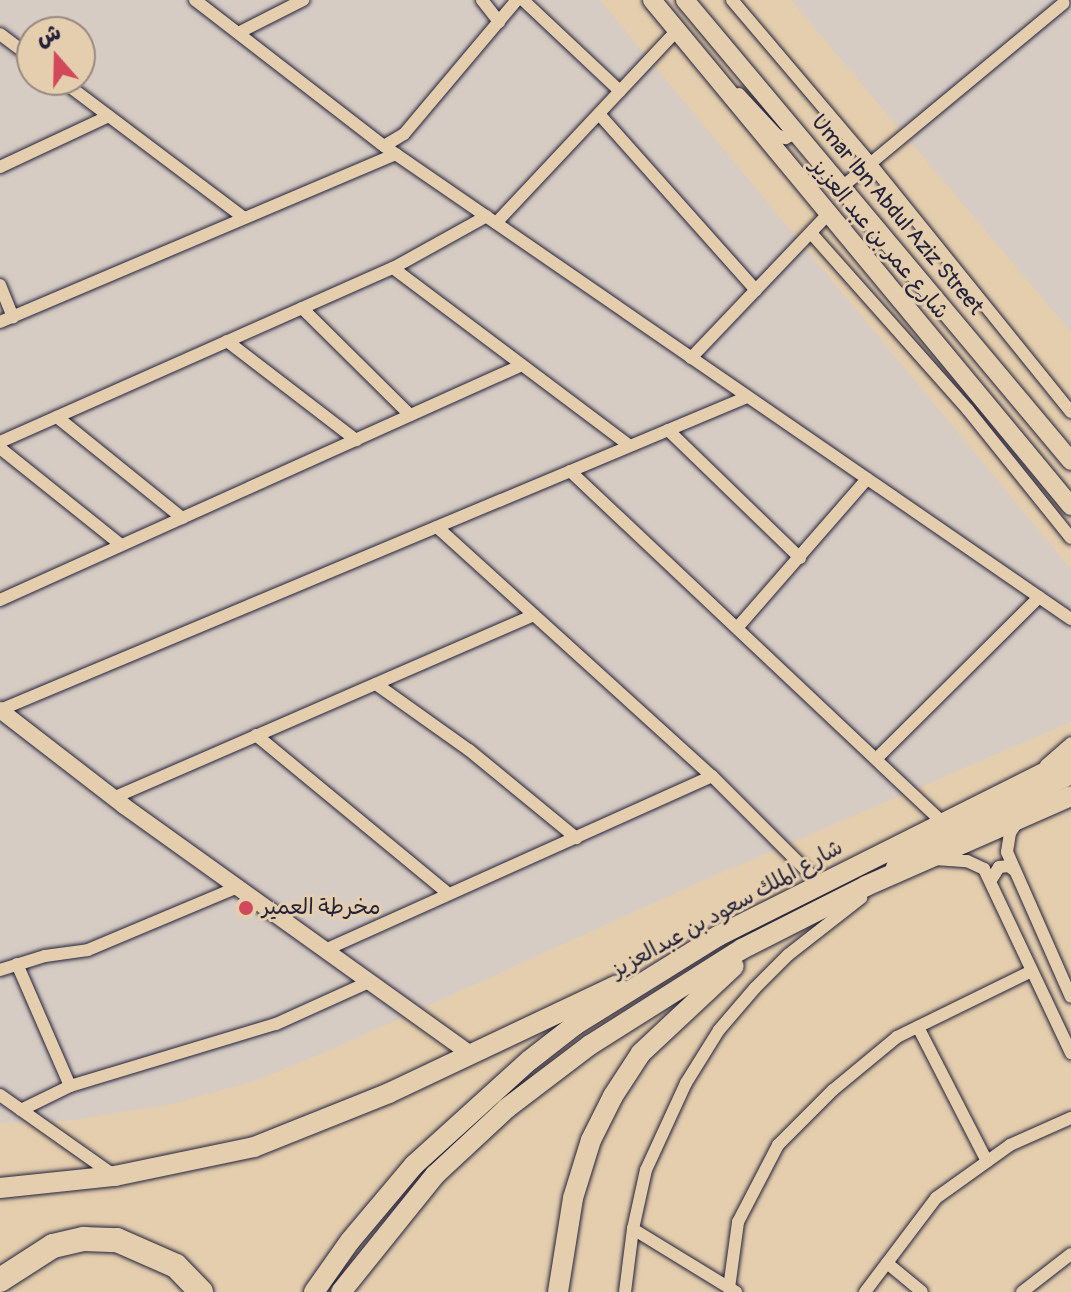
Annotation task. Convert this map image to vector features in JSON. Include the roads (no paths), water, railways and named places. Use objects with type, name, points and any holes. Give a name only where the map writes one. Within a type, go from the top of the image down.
[{"type":"highway","points":[[0,1280],[53,1246],[84,1239],[117,1240],[176,1266],[201,1292]]},
{"type":"main road","name":"شارع عمر بن عبد العزيز","points":[[652,0],[1071,506]]},
{"type":"main road","name":"Umar Ibn Abdul Aziz Street","points":[[685,0],[1071,461]]},
{"type":"main road","name":"شارع الملك سعود بن عبدالعزيز","points":[[314,1292],[350,1241],[414,1165],[485,1099],[575,1025],[718,936],[941,821],[1071,759]]},
{"type":"main road","points":[[866,886],[931,843],[1071,775]]},
{"type":"main road","name":"شارع الملك سعود بن عبدالعزيز","points":[[341,1292],[435,1175],[507,1108],[637,1013],[742,949],[866,886],[1071,796]]},
{"type":"main road","points":[[558,1292],[573,1198],[591,1140],[613,1096],[641,1053],[703,991],[740,961],[820,910]]},
{"type":"main road","points":[[0,1188],[115,1176],[254,1147],[304,1129],[471,1054],[718,936]]},
{"type":"street","points":[[195,0],[390,150],[1071,619]]},
{"type":"street","points":[[240,32],[303,0]]},
{"type":"street","points":[[482,0],[499,22]]},
{"type":"street","points":[[0,322],[244,218],[390,150],[517,0]]},
{"type":"street","points":[[523,0],[620,91]]},
{"type":"street","points":[[732,0],[870,163],[1071,412]]},
{"type":"street","points":[[842,187],[1065,5]]},
{"type":"street","points":[[121,545],[0,445],[393,268],[492,220],[599,114],[677,30]]},
{"type":"street","points":[[709,69],[750,104],[777,135],[785,138],[797,133]]},
{"type":"street","points":[[82,96],[244,218]]},
{"type":"street","points":[[599,114],[756,290]]},
{"type":"street","points":[[0,167],[109,116]]},
{"type":"street","points":[[691,358],[827,215]]},
{"type":"street","points":[[811,233],[968,410],[1071,538]]},
{"type":"street","points":[[393,268],[630,446]]},
{"type":"street","points":[[0,285],[13,317]]},
{"type":"street","points":[[302,308],[410,415]]},
{"type":"street","points":[[227,341],[356,440]]},
{"type":"street","points":[[908,342],[938,346]]},
{"type":"street","points":[[0,586],[6,597],[522,365]]},
{"type":"street","points":[[471,1054],[113,798],[0,710],[747,397]]},
{"type":"street","points":[[57,417],[182,518]]},
{"type":"street","points":[[668,430],[800,558]]},
{"type":"street","points":[[570,471],[941,821]]},
{"type":"street","points":[[737,628],[867,479]]},
{"type":"street","points":[[437,527],[712,776],[820,884]]},
{"type":"street","points":[[876,759],[1039,597]]},
{"type":"street","points":[[113,798],[534,615]]},
{"type":"street","points":[[376,684],[469,750],[576,838]]},
{"type":"street","points":[[256,735],[449,894]]},
{"type":"street","points":[[1029,780],[1071,743]]},
{"type":"street","points":[[325,950],[712,776]]},
{"type":"street","points":[[1018,821],[1007,843],[1014,870],[1071,997]]},
{"type":"street","points":[[932,859],[978,864],[991,880],[1071,1053]]},
{"type":"street","points":[[991,880],[999,867],[1009,866],[1014,870]]},
{"type":"street","points":[[625,1292],[633,1229],[646,1170],[666,1122],[719,1030],[788,955],[837,914],[909,869]]},
{"type":"street","points":[[0,970],[88,950],[238,887]]},
{"type":"street","points":[[17,964],[70,1086]]},
{"type":"street","points":[[633,1229],[732,1290],[738,1222],[778,1145],[833,1090],[897,1037],[1032,971]]},
{"type":"street","points":[[21,1110],[70,1086],[276,1024],[369,982]]},
{"type":"street","points":[[918,1027],[987,1161]]},
{"type":"street","points":[[0,1095],[115,1176]]},
{"type":"street","points":[[865,1292],[936,1198],[1010,1145],[1071,1118]]},
{"type":"street","points":[[1027,1290],[1071,1254]]},
{"type":"street","points":[[887,1263],[922,1292]]},
{"type":"place","name":"مخرطة العمير","points":[[246,908]]}]
